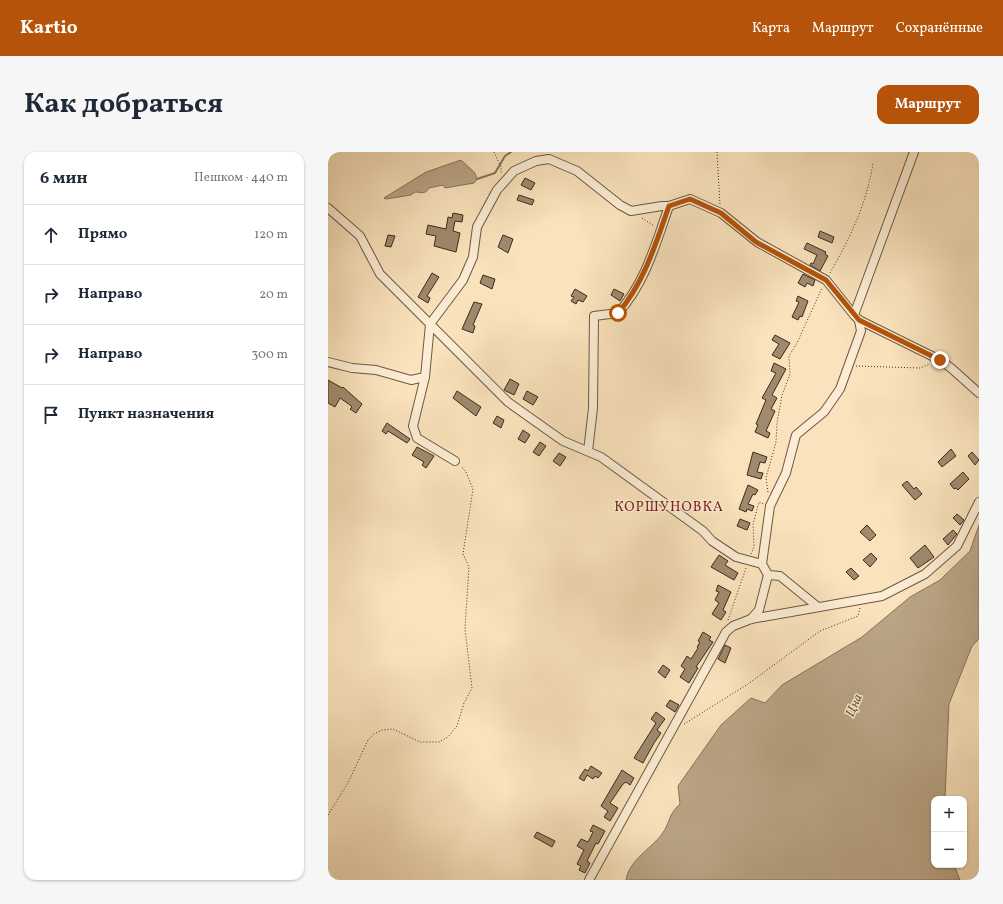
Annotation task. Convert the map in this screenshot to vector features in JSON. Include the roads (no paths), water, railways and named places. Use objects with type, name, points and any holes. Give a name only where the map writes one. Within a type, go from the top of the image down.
[{"type":"street","points":[[751,620],[759,610],[768,575],[762,564],[770,506],[786,473],[796,435],[824,412],[840,389],[860,331],[857,318],[914,152]]},
{"type":"street","points":[[455,461],[417,438],[414,433],[413,426],[425,377],[430,324],[463,280],[473,257],[477,227],[497,190],[514,171],[536,161],[549,159],[577,171],[620,205],[631,210],[669,206],[690,199],[721,213],[756,242],[826,280],[857,318],[940,360],[979,393]]},
{"type":"street","points":[[588,451],[593,408],[594,316],[618,313],[628,302],[650,261],[669,206]]},
{"type":"street","points":[[328,208],[360,236],[380,274],[508,402],[563,441],[601,457],[703,531],[712,541],[736,557],[762,564]]},
{"type":"street","points":[[328,362],[352,368],[376,370],[411,380],[425,377]]},
{"type":"street","points":[[589,880],[726,632],[733,626],[751,620],[882,596],[925,574],[957,546],[979,502]]},
{"type":"street","points":[[768,575],[780,576],[818,607]]},
{"type":"water","points":[[461,160],[475,173],[477,179],[474,183],[445,188],[443,185],[429,188],[421,193],[415,192],[411,195],[386,199],[384,198],[426,172]]},
{"type":"water","name":"Цна","points":[[979,525],[979,639],[972,646],[949,704],[945,796],[931,796],[931,868],[955,868],[960,880],[626,880],[631,866],[665,830],[673,812],[680,804],[678,786],[721,725],[751,698],[765,703],[782,685],[862,637],[910,597],[940,580],[970,551]]},
{"type":"waterway","points":[[477,179],[495,173],[505,156],[511,152]]},
{"type":"district","name":"КОРШУНОВКА","points":[[669,506]]}]
